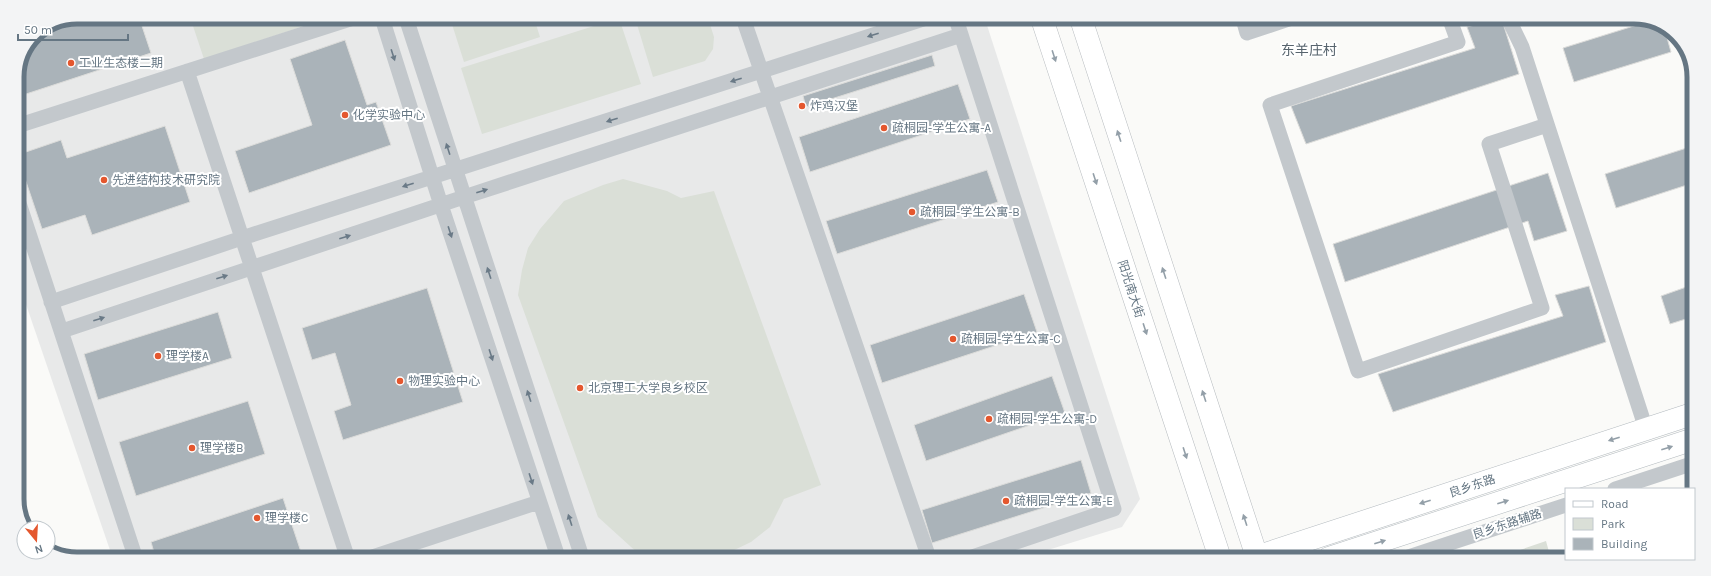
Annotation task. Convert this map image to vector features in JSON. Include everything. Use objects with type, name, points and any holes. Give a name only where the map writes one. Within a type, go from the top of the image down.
[{"type":"main road","name":"阳光南大街","points":[[1044,24],[1218,552]]},
{"type":"main road","points":[[1083,24],[1254,552]]},
{"type":"main road","name":"良乡东路","points":[[1274,552],[1687,416]]},
{"type":"main road","name":"良乡东路","points":[[1347,552],[1687,441]]},
{"type":"street","points":[[24,124],[334,24]]},
{"type":"street","points":[[384,24],[441,205],[556,552]]},
{"type":"street","points":[[408,24],[580,552]]},
{"type":"street","points":[[745,24],[760,72],[771,97],[927,552]]},
{"type":"street","points":[[51,302],[242,238],[455,171],[908,24]]},
{"type":"street","points":[[958,24],[1114,509],[986,552]]},
{"type":"street","points":[[1244,24],[1247,33],[1274,24]]},
{"type":"street","points":[[1451,24],[1458,42],[1270,105],[1358,371],[1542,308],[1489,144],[1547,125]]},
{"type":"street","points":[[1511,24],[1522,46],[1646,429]]},
{"type":"street","points":[[62,331],[464,197],[961,35]]},
{"type":"street","points":[[187,71],[347,552]]},
{"type":"street","points":[[24,219],[134,552]]},
{"type":"street","points":[[1618,488],[1687,465]]},
{"type":"street","points":[[384,552],[539,502]]},
{"type":"street","name":"良乡东路辅路","points":[[1421,552],[1565,505]]},
{"type":"shaded area","name":"北京理工大学良乡校区","points":[[77,24],[987,24],[1140,499],[1122,527],[1041,552],[111,552],[24,298],[25,66],[33,47],[39,39],[57,28]]},
{"type":"green space","points":[[192,24],[310,24],[204,59]]},
{"type":"green space","points":[[452,24],[536,24],[540,37],[464,62]]},
{"type":"green space","points":[[600,24],[621,24],[641,84],[482,134],[461,68]]},
{"type":"green space","points":[[637,24],[710,24],[714,37],[713,49],[705,61],[653,77]]},
{"type":"green space","points":[[623,179],[667,191],[681,198],[714,191],[821,485],[784,499],[770,527],[751,542],[730,552],[637,552],[598,517],[518,295],[522,270],[528,248],[540,229],[564,201],[603,185]]},
{"type":"green space","points":[[1546,541],[1549,552],[1514,552]]},
{"type":"building","name":"工业生态楼二期","points":[[141,24],[151,53],[24,95],[25,66],[33,47],[39,39],[47,33],[66,25]]},
{"type":"building","points":[[1479,24],[1503,24],[1519,74],[1306,144],[1291,106],[1475,48],[1467,27]]},
{"type":"building","points":[[1639,24],[1651,27],[1666,35],[1671,52],[1574,82],[1563,48]]},
{"type":"building","name":"化学实验中心","points":[[345,40],[367,105],[376,102],[391,145],[249,193],[235,151],[312,125],[290,59]]},
{"type":"building","points":[[932,55],[935,66],[806,107],[803,96]]},
{"type":"building","name":"疏桐园-学生公寓-A","points":[[958,84],[970,119],[810,172],[799,137]]},
{"type":"building","name":"先进结构技术研究院","points":[[165,126],[190,202],[92,235],[85,215],[42,229],[24,176],[24,153],[61,140],[67,158]]},
{"type":"building","points":[[1687,148],[1687,185],[1616,208],[1605,174]]},
{"type":"building","name":"疏桐园-学生公寓-B","points":[[987,170],[998,202],[837,254],[826,221]]},
{"type":"building","points":[[1548,173],[1567,231],[1534,241],[1528,221],[1345,282],[1333,244]]},
{"type":"building","points":[[1589,286],[1606,342],[1393,412],[1378,374],[1563,316],[1555,295]]},
{"type":"building","points":[[1687,287],[1687,319],[1670,324],[1661,296]]},
{"type":"building","name":"物理实验中心","points":[[427,288],[463,402],[343,440],[334,411],[351,405],[335,353],[312,360],[302,328]]},
{"type":"building","name":"疏桐园-学生公寓-C","points":[[1024,294],[1037,332],[882,383],[870,345]]},
{"type":"building","name":"理学楼A","points":[[218,312],[232,358],[98,400],[84,354]]},
{"type":"building","name":"疏桐园-学生公寓-D","points":[[1052,376],[1065,413],[926,461],[914,425]]},
{"type":"building","name":"理学楼B","points":[[248,401],[265,454],[136,496],[119,442]]},
{"type":"building","name":"疏桐园-学生公寓-E","points":[[1081,460],[1091,493],[932,543],[922,510]]},
{"type":"building","name":"理学楼C","points":[[283,498],[301,552],[154,552],[151,542]]},
{"type":"place","name":"工业生态楼二期","points":[[71,63]]},
{"type":"place","name":"炸鸡汉堡","points":[[802,106]]},
{"type":"place","name":"化学实验中心","points":[[345,115]]},
{"type":"place","name":"疏桐园-学生公寓-A","points":[[884,128]]},
{"type":"place","name":"先进结构技术研究院","points":[[104,180]]},
{"type":"place","name":"疏桐园-学生公寓-B","points":[[912,212]]},
{"type":"place","name":"疏桐园-学生公寓-C","points":[[953,339]]},
{"type":"place","name":"理学楼A","points":[[158,356]]},
{"type":"place","name":"物理实验中心","points":[[400,381]]},
{"type":"place","name":"北京理工大学良乡校区","points":[[580,388]]},
{"type":"place","name":"疏桐园-学生公寓-D","points":[[989,419]]},
{"type":"place","name":"理学楼B","points":[[192,448]]},
{"type":"place","name":"疏桐园-学生公寓-E","points":[[1006,501]]},
{"type":"place","name":"理学楼C","points":[[257,518]]},
{"type":"district","name":"东羊庄村","points":[[1309,50]]}]
